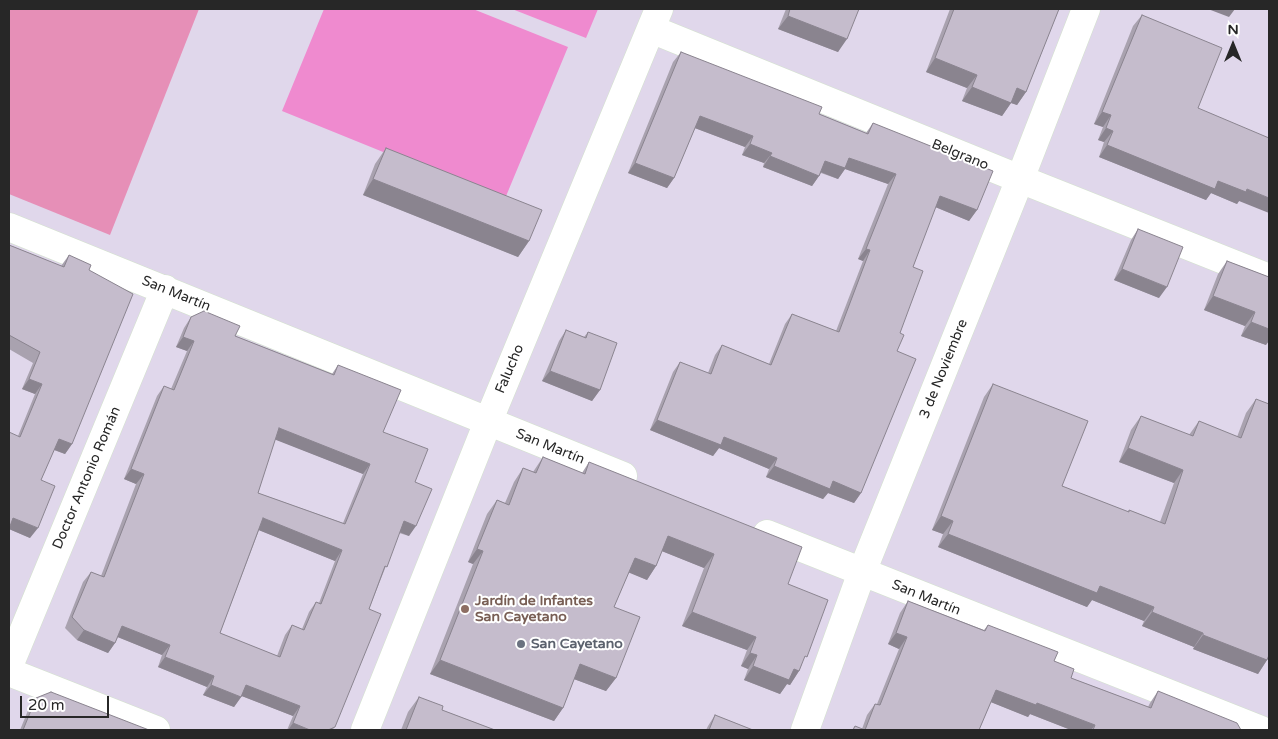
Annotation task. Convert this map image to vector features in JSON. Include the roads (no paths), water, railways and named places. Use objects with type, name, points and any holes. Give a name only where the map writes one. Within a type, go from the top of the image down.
[{"type":"street","name":"3 de Noviembre","points":[[805,730],[862,572],[1020,179],[1086,9]]},
{"type":"street","name":"Belgrano","points":[[655,19],[1020,179],[1269,278]]},
{"type":"street","name":"Falucho","points":[[365,730],[488,422],[655,19]]},
{"type":"street","name":"San Martín","points":[[9,227],[166,289],[643,484]]},
{"type":"street","name":"Doctor Antonio Román","points":[[9,666],[166,289]]},
{"type":"street","name":"San Martín","points":[[744,524],[1261,730]]},
{"type":"street","points":[[9,672],[156,730]]},
{"type":"place","name":"Jardín de Infantes San Cayetano","points":[[465,609]]},
{"type":"place","name":"San Cayetano","points":[[521,644]]}]
